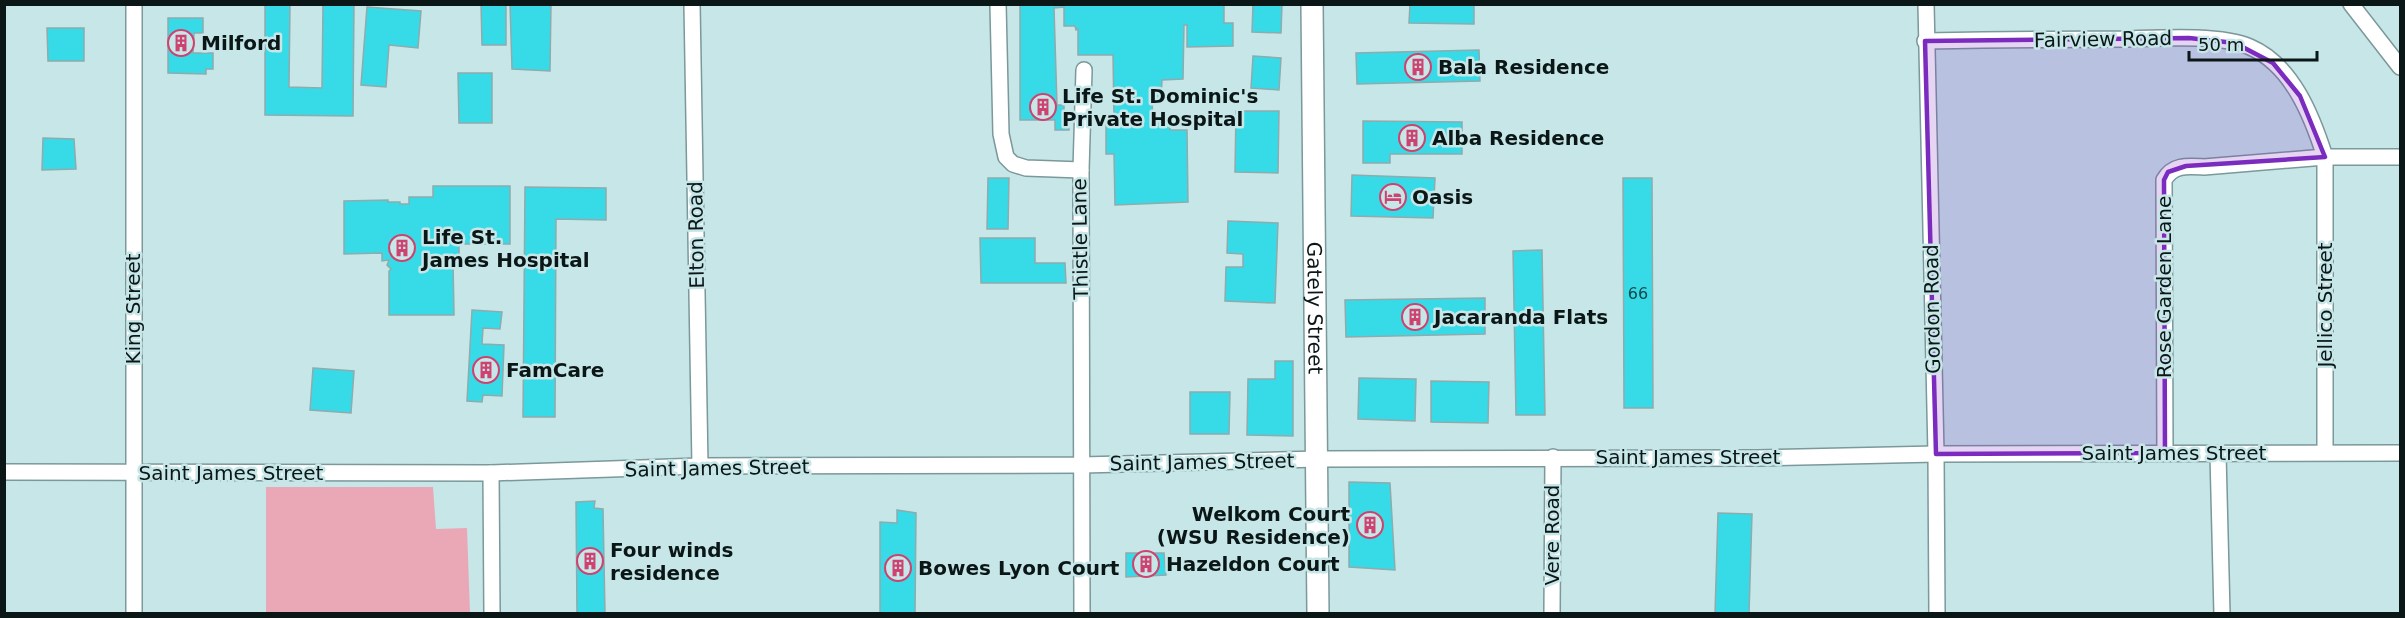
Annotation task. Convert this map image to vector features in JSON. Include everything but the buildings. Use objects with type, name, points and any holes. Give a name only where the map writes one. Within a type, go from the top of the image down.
[{"type":"street","name":"King Street","points":[[134,4],[134,614]]},
{"type":"street","name":"Elton Road","points":[[692,4],[700,466]]},
{"type":"street","name":"Thistle Lane","points":[[998,4],[1001,134],[1006,157],[1013,164],[1026,168],[1081,170],[1082,614]]},
{"type":"street","name":"Gately Street","points":[[1312,4],[1318,459],[1317,614]]},
{"type":"street","name":"Gordon Road","points":[[1926,4],[1925,41],[1936,454],[1936,614]]},
{"type":"street","points":[[2351,4],[2400,67]]},
{"type":"street","name":"Fairview Road","points":[[1925,41],[2189,38],[2249,46],[2274,63],[2300,96],[2313,120],[2325,157]]},
{"type":"street","points":[[1081,170],[1084,70]]},
{"type":"street","points":[[2325,157],[2400,157]]},
{"type":"street","name":"Jellico Street","points":[[2325,157],[2325,452]]},
{"type":"street","name":"Rose Garden Lane","points":[[2165,453],[2164,180],[2168,172],[2186,166],[2204,167],[2325,157]]},
{"type":"street","name":"Saint James Street","points":[[4,472],[491,473],[700,466],[1082,465],[1318,459],[2400,453]]},
{"type":"street","points":[[2218,454],[2222,614]]},
{"type":"street","name":"Vere Road","points":[[1552,457],[1552,614]]},
{"type":"street","points":[[491,473],[492,614]]},
{"type":"highlighted area","points":[[2189,38],[2235,43],[2273,63],[2300,96],[2325,157],[2186,166],[2168,172],[2164,180],[2165,453],[1936,454],[1925,41]]},
{"type":"shaded area","points":[[266,487],[433,487],[436,529],[467,528],[470,613],[266,613]]},
{"type":"place","name":"Milford","points":[[181,43]]},
{"type":"place","name":"Bala Residence","points":[[1418,67]]},
{"type":"place","name":"Life St. Dominic's Private Hospital","points":[[1043,107]]},
{"type":"place","name":"Alba Residence","points":[[1412,138]]},
{"type":"place","name":"Oasis","points":[[1393,197]]},
{"type":"place","name":"Life St. James Hospital","points":[[402,248]]},
{"type":"place","name":"Jacaranda Flats","points":[[1415,317]]},
{"type":"place","name":"FamCare","points":[[486,370]]},
{"type":"place","name":"Welkom Court (WSU Residence)","points":[[1370,525]]},
{"type":"place","name":"Four winds residence","points":[[590,561]]},
{"type":"place","name":"Hazeldon Court","points":[[1146,564]]},
{"type":"place","name":"Bowes Lyon Court","points":[[898,568]]}]
